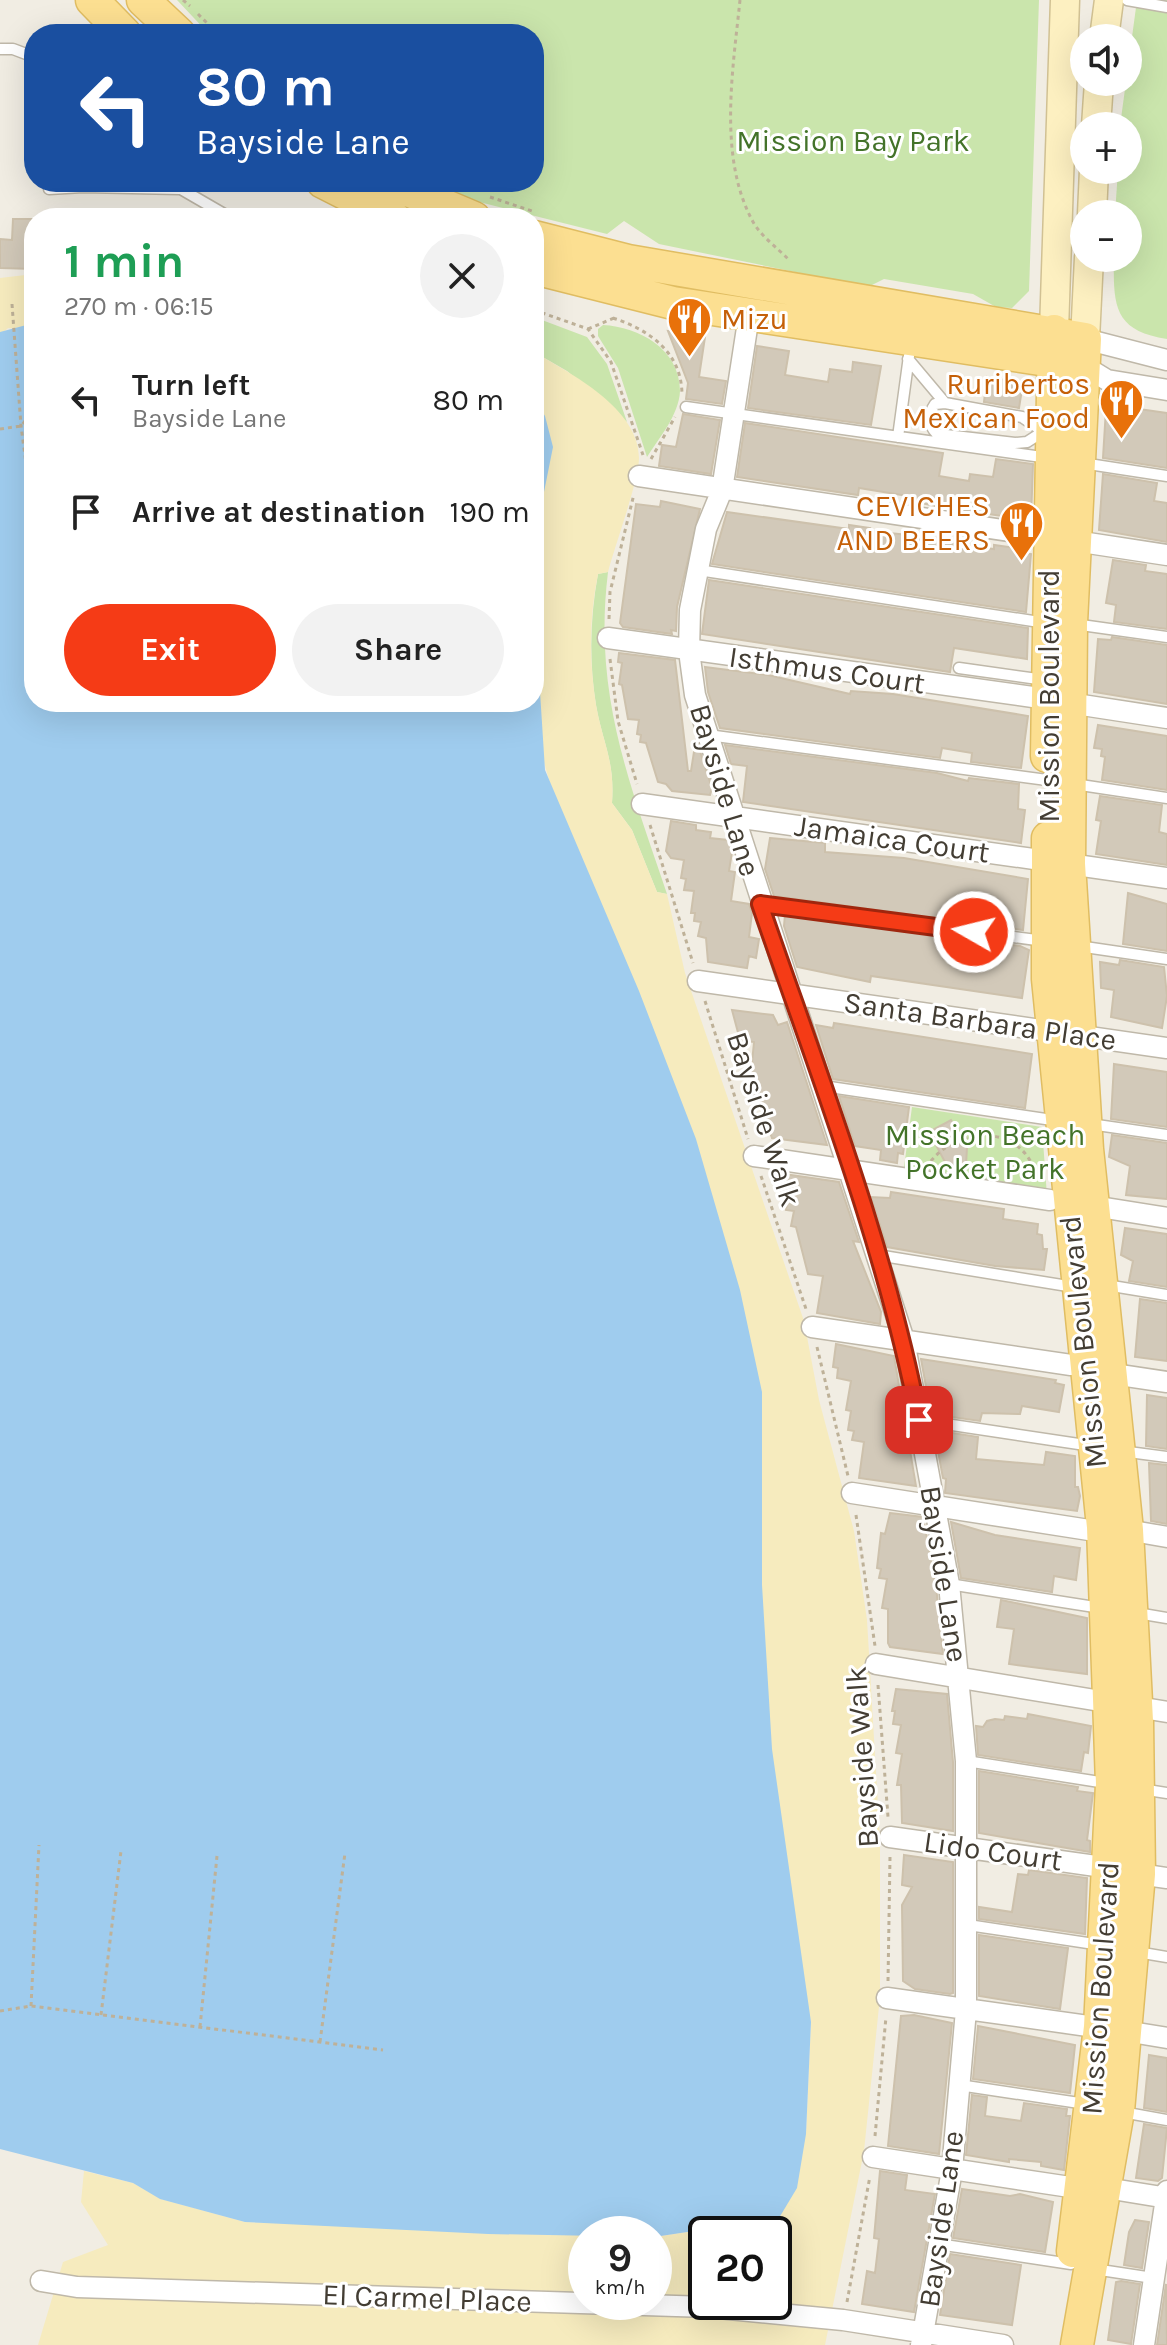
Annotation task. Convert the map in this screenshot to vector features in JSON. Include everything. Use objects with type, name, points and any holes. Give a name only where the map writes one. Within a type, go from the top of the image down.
[{"type":"main road","points":[[92,0],[115,24]]},
{"type":"main road","points":[[143,0],[168,24]]},
{"type":"main road","name":"Mission Boulevard","points":[[1065,0],[1070,349]]},
{"type":"main road","points":[[1106,24],[1109,0]]},
{"type":"main road","points":[[359,192],[398,203],[477,206]]},
{"type":"main road","points":[[544,228],[628,261],[1070,349]]},
{"type":"main road","points":[[573,280],[581,269],[610,271],[628,261]]},
{"type":"main road","points":[[544,271],[627,294],[910,348],[1070,349]]},
{"type":"main road","name":"Mission Boulevard","points":[[1057,2345],[1106,2188],[1105,2108],[1125,2031],[1119,1948],[1153,1876],[1139,1789],[1137,1707],[1120,1610],[1059,944],[1054,694],[1063,539],[1056,447],[1070,349],[1086,272]]},
{"type":"main road","name":"Mission Boulevard","points":[[1073,1122],[1093,1206],[1088,1286],[1113,1374],[1107,1449],[1127,1530],[1120,1610]]},
{"type":"main road","name":"Mission Boulevard","points":[[1077,2345],[1082,2266],[1105,2108],[1119,1948],[1139,1789]]},
{"type":"street","name":"Bayside Lane","points":[[749,315],[722,490],[696,570],[689,651],[695,695],[760,904],[823,1086],[904,1340],[949,1584],[960,1676],[969,1848],[966,2010],[952,2170],[922,2340]]},
{"type":"street","points":[[1070,349],[1167,360]]},
{"type":"street","points":[[1070,349],[1107,380],[1167,390]]},
{"type":"street","points":[[639,476],[1167,555]]},
{"type":"street","name":"Isthmus Court","points":[[608,638],[689,651],[1054,694],[1167,718]]},
{"type":"street","name":"Jamaica Court","points":[[642,804],[1167,878]]},
{"type":"street","name":"Santa Barbara Place","points":[[698,981],[1167,1048]]},
{"type":"street","points":[[754,1156],[1045,1199]]},
{"type":"street","points":[[1093,1206],[1167,1218]]},
{"type":"street","points":[[812,1327],[1071,1365]]},
{"type":"street","points":[[1113,1374],[1167,1382]]},
{"type":"street","points":[[852,1493],[1089,1530]]},
{"type":"street","points":[[1127,1530],[1167,1537]]},
{"type":"street","points":[[876,1664],[1137,1707]]},
{"type":"street","name":"Lido Court","points":[[890,1837],[1096,1866]]},
{"type":"street","points":[[887,1998],[1088,2026]]},
{"type":"street","points":[[1125,2031],[1167,2038]]},
{"type":"street","points":[[873,2157],[1070,2187]]},
{"type":"street","points":[[1106,2188],[1167,2196],[1144,2345]]},
{"type":"street","name":"El Carmel Place","points":[[41,2281],[77,2287],[708,2307],[843,2320],[922,2340],[1003,2345]]},
{"type":"lane","points":[[1127,0],[1167,7]]},
{"type":"lane","points":[[0,49],[24,53]]},
{"type":"lane","points":[[185,192],[213,208]]},
{"type":"lane","points":[[910,348],[945,403]]},
{"type":"lane","points":[[898,437],[910,348]]},
{"type":"lane","points":[[1056,447],[1022,417],[945,403],[935,404],[929,413],[930,426],[937,434],[1056,447],[1167,476]]},
{"type":"lane","points":[[682,405],[898,437],[1056,447]]},
{"type":"lane","points":[[696,570],[1167,637]]},
{"type":"lane","points":[[959,668],[1054,694]]},
{"type":"lane","points":[[706,735],[1167,798]]},
{"type":"lane","points":[[760,904],[1167,959]]},
{"type":"lane","points":[[823,1086],[1167,1135]]},
{"type":"lane","points":[[877,1255],[1167,1295]]},
{"type":"lane","points":[[919,1420],[1167,1457]]},
{"type":"lane","points":[[949,1584],[1167,1618]]},
{"type":"lane","points":[[966,1761],[1139,1789]]},
{"type":"lane","points":[[968,1925],[1167,1957]]},
{"type":"lane","points":[[958,2085],[1167,2120]]},
{"type":"lane","points":[[938,2244],[1153,2278]]},
{"type":"path","points":[[183,0],[208,24]]},
{"type":"path","points":[[740,0],[730,76],[731,125],[739,180],[753,223],[791,263]]},
{"type":"path","points":[[12,304],[24,448]]},
{"type":"path","points":[[544,314],[588,329],[613,318],[625,318]]},
{"type":"path","points":[[613,318],[636,326],[669,353],[678,368],[682,405],[639,476]]},
{"type":"path","name":"Bayside Walk","points":[[588,329],[611,362],[643,456],[610,592],[608,638],[618,721],[754,1156],[812,1327],[852,1493],[873,1619],[890,1837],[887,1998]]},
{"type":"path","points":[[0,429],[21,426],[24,422]]},
{"type":"path","points":[[924,1181],[932,1160],[948,1145],[970,1135],[983,1135],[1009,1141],[1023,1150],[1035,1169],[1045,1199]]},
{"type":"path","points":[[31,2006],[39,1845]]},
{"type":"path","points":[[101,2015],[121,1851]]},
{"type":"path","points":[[320,2042],[345,1853]]},
{"type":"path","points":[[200,2027],[217,1856]]},
{"type":"path","points":[[0,2011],[31,2006],[383,2050]]},
{"type":"green space","name":"Mission Bay Park","points":[[177,0],[1039,0],[1029,291],[1012,308],[996,307],[973,294],[884,279],[868,287],[659,244],[624,221],[607,234],[544,218],[544,208],[503,208],[455,192],[544,192],[544,24],[200,24]]},
{"type":"green space","points":[[1137,0],[1167,0],[1167,339],[1136,330],[1127,323],[1120,314],[1114,290],[1114,272],[1142,272],[1142,200],[1116,200],[1117,184],[1142,184],[1142,112],[1122,112],[1124,96],[1142,96],[1142,24],[1134,24]]},
{"type":"green space","points":[[544,321],[587,337],[607,364],[627,422],[567,371],[544,358]]},
{"type":"green space","points":[[603,325],[630,330],[655,343],[673,363],[678,376],[680,391],[676,409],[647,457],[618,368],[598,336],[598,329]]},
{"type":"green space","points":[[608,572],[605,616],[610,698],[628,775],[667,894],[657,892],[632,830],[612,803],[612,775],[596,705],[591,656],[598,574]]},
{"type":"green space","name":"Mission Beach Pocket Park","points":[[912,1107],[1042,1127],[1047,1196],[903,1175]]},
{"type":"sand","points":[[24,275],[24,329],[8,328],[0,335],[0,278]]},
{"type":"sand","points":[[544,358],[583,382],[616,408],[636,440],[639,458],[635,481],[608,572],[598,574],[592,623],[594,689],[610,764],[612,803],[632,830],[657,892],[667,894],[685,973],[804,1321],[819,1400],[854,1531],[867,1620],[880,1840],[880,1997],[864,2151],[825,2345],[38,2345],[63,2262],[108,2245],[81,2202],[84,2171],[133,2183],[161,2199],[245,2222],[568,2233],[568,2320],[672,2320],[672,2234],[688,2232],[688,2320],[792,2320],[792,2216],[721,2216],[806,2134],[811,2022],[586,911],[537,737],[535,712],[544,712]]},
{"type":"water","points":[[24,326],[24,712],[541,712],[545,770],[639,991],[696,1139],[740,1290],[762,1392],[762,1585],[772,1749],[811,2022],[806,2134],[797,2188],[780,2216],[688,2216],[688,2232],[672,2234],[672,2216],[568,2216],[568,2235],[245,2222],[160,2199],[133,2183],[0,2149],[0,332]]},
{"type":"water","points":[[544,414],[553,447],[544,492]]},
{"type":"building","points":[[13,219],[24,219],[24,269],[0,268],[0,239],[12,240]]},
{"type":"building","name":"Mizu","points":[[668,331],[705,337],[699,377],[726,381],[722,404],[686,399],[688,383]]},
{"type":"building","points":[[757,346],[789,351],[785,375],[828,382],[830,369],[852,372],[853,362],[881,366],[871,425],[748,408]]},
{"type":"building","points":[[987,377],[1023,383],[1019,408],[984,402]]},
{"type":"building","points":[[1111,405],[1167,413],[1167,468],[1103,458],[1106,409]]},
{"type":"building","points":[[683,414],[720,420],[711,474],[659,466],[662,445],[676,447]]},
{"type":"building","points":[[745,423],[943,453],[939,476],[969,481],[970,474],[993,477],[996,459],[1033,464],[1031,520],[939,507],[913,501],[914,497],[859,488],[858,495],[737,477]]},
{"type":"building","points":[[1103,474],[1157,483],[1154,501],[1167,503],[1167,542],[1099,530]]},
{"type":"building","points":[[661,501],[700,509],[677,607],[676,631],[671,630],[672,634],[623,627],[620,623],[636,504],[660,507]]},
{"type":"building","points":[[727,512],[849,529],[849,525],[870,528],[869,531],[948,539],[948,543],[994,549],[994,545],[1016,548],[1015,552],[1031,554],[1026,612],[712,564]]},
{"type":"building","points":[[1113,560],[1146,565],[1145,571],[1167,574],[1167,629],[1114,622],[1116,605],[1106,603]]},
{"type":"building","points":[[709,580],[1028,628],[1027,659],[954,648],[950,672],[702,634]]},
{"type":"building","points":[[1112,637],[1167,645],[1167,704],[1094,692],[1098,639],[1111,640]]},
{"type":"building","points":[[619,653],[675,660],[688,771],[691,771],[696,739],[712,788],[710,795],[672,791],[666,784],[658,782],[646,743],[640,742],[641,735],[637,734],[639,720],[628,719],[622,685],[619,684],[622,663],[618,662]]},
{"type":"building","points":[[705,667],[768,675],[850,694],[851,691],[893,694],[1028,716],[1021,768],[971,762],[972,753],[942,748],[940,758],[720,728],[708,692]]},
{"type":"building","points":[[1098,725],[1167,736],[1167,790],[1102,780],[1105,757],[1101,756],[1102,749],[1094,748]]},
{"type":"building","points":[[725,745],[937,773],[968,781],[969,778],[1019,784],[1018,809],[1025,810],[1021,843],[743,802],[747,766],[731,764]]},
{"type":"building","points":[[1100,796],[1162,805],[1159,832],[1167,834],[1167,865],[1096,854],[1101,821],[1096,820]]},
{"type":"building","points":[[671,821],[696,825],[696,830],[711,832],[710,838],[728,840],[732,852],[729,871],[735,872],[731,901],[749,904],[752,913],[749,937],[759,939],[756,958],[749,956],[747,968],[708,962],[706,938],[698,936],[701,922],[694,921],[695,913],[691,913],[694,891],[684,890],[686,879],[681,878],[684,860],[671,858],[666,851]]},
{"type":"building","points":[[770,838],[825,843],[825,852],[904,858],[1028,879],[1023,930],[774,896],[765,869]]},
{"type":"building","points":[[1128,893],[1167,904],[1167,951],[1123,944]]},
{"type":"building","points":[[785,915],[1020,946],[1029,950],[1022,998],[871,976],[870,982],[797,967],[784,926]]},
{"type":"building","points":[[1120,960],[1164,967],[1167,996],[1162,1028],[1111,1017],[1114,990],[1101,988],[1100,962],[1119,965]]},
{"type":"building","points":[[732,1010],[773,1015],[778,1025],[787,1022],[827,1145],[772,1138],[761,1105],[753,1103],[754,1096],[749,1095],[754,1042],[740,1040]]},
{"type":"building","points":[[834,1023],[1032,1054],[1025,1108],[833,1079],[816,1025],[833,1028]]},
{"type":"building","points":[[1114,1064],[1167,1072],[1167,1127],[1111,1119]]},
{"type":"building","points":[[839,1096],[909,1107],[903,1154],[898,1153],[897,1163],[880,1160],[881,1150],[855,1146]]},
{"type":"building","points":[[951,1120],[967,1148],[966,1164],[958,1169],[945,1162],[929,1132]]},
{"type":"building","points":[[1112,1135],[1167,1143],[1167,1199],[1126,1195],[1130,1166],[1109,1157]]},
{"type":"building","points":[[784,1174],[839,1182],[859,1242],[853,1241],[881,1312],[880,1324],[817,1313],[823,1276],[808,1274],[796,1227],[791,1226],[794,1211],[786,1210],[789,1193],[781,1192]]},
{"type":"building","points":[[891,1192],[1004,1209],[1003,1219],[1038,1224],[1037,1234],[1042,1235],[1043,1249],[1047,1249],[1044,1270],[995,1266],[887,1247],[871,1197],[890,1198]]},
{"type":"building","points":[[1125,1228],[1167,1234],[1167,1287],[1129,1281],[1133,1261],[1121,1255]]},
{"type":"building","points":[[1140,1299],[1167,1303],[1167,1361],[1135,1357]]},
{"type":"building","points":[[836,1344],[894,1356],[916,1486],[859,1478],[864,1442],[852,1440],[854,1431],[848,1430],[851,1411],[846,1410],[851,1381],[837,1378],[838,1368],[833,1367]]},
{"type":"building","points":[[921,1359],[1056,1380],[1055,1383],[1064,1385],[1059,1412],[1022,1406],[1020,1414],[982,1413],[980,1421],[931,1414]]},
{"type":"building","points":[[1147,1395],[1167,1398],[1167,1449],[1146,1446]]},
{"type":"building","points":[[934,1430],[978,1437],[976,1459],[1044,1465],[1046,1452],[1075,1456],[1075,1487],[1078,1487],[1080,1496],[1077,1511],[945,1493],[946,1479],[943,1478]]},
{"type":"building","points":[[1149,1463],[1167,1465],[1167,1524],[1151,1521]]},
{"type":"building","points":[[890,1513],[923,1517],[936,1586],[943,1654],[890,1647],[888,1643],[888,1609],[882,1608],[887,1579],[879,1578],[881,1569],[877,1568],[881,1533],[885,1534]]},
{"type":"building","points":[[951,1522],[995,1535],[1080,1548],[1076,1580],[1054,1576],[1052,1592],[961,1578]]},
{"type":"building","points":[[1001,1600],[1087,1618],[1087,1674],[1009,1664],[1014,1629],[997,1627]]},
{"type":"building","points":[[896,1689],[947,1694],[953,1762],[953,1831],[902,1823],[901,1785],[897,1785],[902,1754],[896,1753],[901,1725],[893,1724],[895,1711],[892,1711]]},
{"type":"building","points":[[1028,1714],[1091,1726],[1088,1753],[1084,1752],[1081,1771],[978,1755],[976,1726],[983,1727],[987,1721],[995,1719],[1004,1720],[1005,1716],[1027,1719]]},
{"type":"building","points":[[979,1771],[1078,1787],[1077,1791],[1093,1793],[1087,1840],[1090,1841],[1090,1852],[979,1833]]},
{"type":"building","points":[[904,1855],[953,1862],[953,1993],[915,1989],[903,1981],[902,1905],[912,1887],[902,1885]]},
{"type":"building","points":[[1029,1870],[1087,1878],[1085,1934],[979,1919],[979,1907],[1012,1912],[1018,1874],[1028,1875]]},
{"type":"building","points":[[979,1935],[1068,1948],[1060,2009],[979,1996]]},
{"type":"building","points":[[914,2015],[952,2023],[939,2154],[888,2146],[901,2016]]},
{"type":"building","points":[[978,2026],[1075,2045],[1070,2093],[973,2079]]},
{"type":"building","points":[[1149,2055],[1167,2058],[1167,2112],[1144,2108]]},
{"type":"building","points":[[972,2095],[987,2097],[985,2116],[1021,2121],[1024,2103],[1067,2109],[1066,2116],[1070,2116],[1064,2170],[1041,2166],[1041,2162],[1009,2159],[1009,2162],[966,2155]]},
{"type":"building","points":[[1144,2124],[1167,2128],[1162,2178],[1158,2181],[1136,2178]]},
{"type":"building","points":[[880,2171],[907,2175],[905,2190],[935,2194],[914,2312],[862,2304],[867,2271],[875,2273],[879,2239],[874,2238]]},
{"type":"building","points":[[962,2189],[1010,2196],[1020,2194],[1053,2202],[1045,2252],[953,2238]]},
{"type":"building","points":[[1135,2220],[1149,2222],[1142,2268],[1124,2265],[1129,2232]]},
{"type":"building","points":[[950,2254],[1021,2265],[1012,2325],[940,2315]]},
{"type":"building","points":[[1116,2282],[1140,2284],[1131,2344],[1108,2340]]},
{"type":"building","points":[[1166,2284],[1167,2345],[1157,2345]]},
{"type":"place","name":"Mizu","points":[[690,358]]},
{"type":"place","name":"Ruribertos Mexican Food","points":[[1121,440]]},
{"type":"place","name":"CEVICHES AND BEERS","points":[[1021,562]]},
{"type":"route","points":[[919,1420],[904,1340],[823,1086],[760,904],[974,932]]}]
